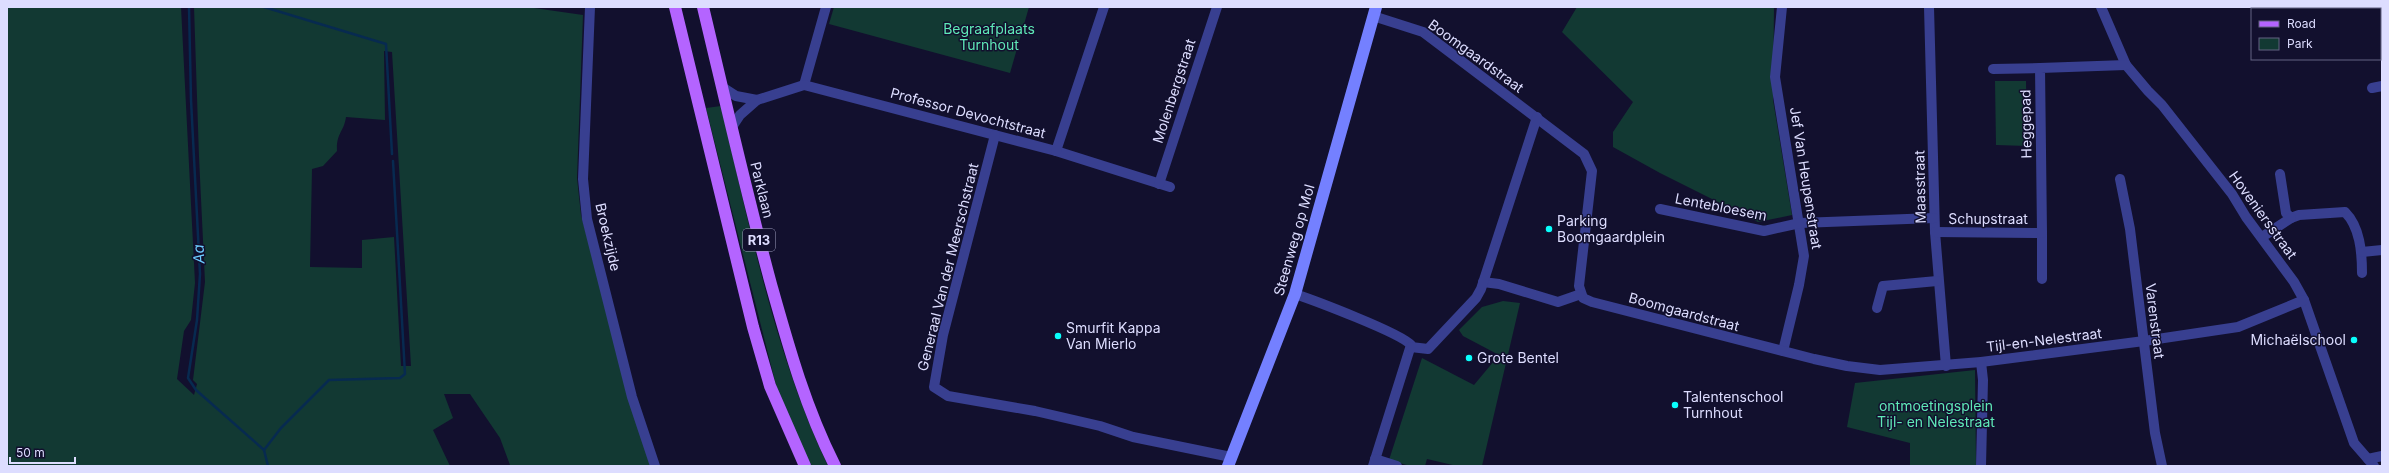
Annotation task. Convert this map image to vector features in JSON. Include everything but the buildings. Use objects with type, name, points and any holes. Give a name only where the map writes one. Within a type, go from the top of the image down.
[{"type":"main road","name":"R13","points":[[676,7],[755,334],[770,386],[805,466]]},
{"type":"main road","name":"Parklaan","points":[[703,7],[760,244],[798,380],[819,435],[835,466]]},
{"type":"street","name":"Broekzijde","points":[[590,7],[583,179],[586,214],[632,397],[655,466]]},
{"type":"street","points":[[732,127],[740,115],[757,100],[804,85],[826,7]]},
{"type":"street","points":[[1056,151],[1104,7]]},
{"type":"street","name":"Molenbergstraat","points":[[1159,184],[1217,7]]},
{"type":"street","name":"Jef Van Heupenstraat","points":[[1782,7],[1776,77],[1804,256],[1803,270],[1783,351]]},
{"type":"street","name":"Maasstraat","points":[[1929,7],[1934,218],[1937,281],[1946,366]]},
{"type":"street","name":"Hoveniersstraat","points":[[2101,7],[2126,65],[2171,117],[2262,237],[2304,300],[2354,443],[2371,462]]},
{"type":"street","name":"Boomgaardstraat","points":[[1374,12],[1422,32],[1579,149],[1589,160],[1592,171],[1579,286],[1580,294],[1592,302],[1783,351]]},
{"type":"street","name":"Steenweg op Mol","points":[[1229,462],[1295,294],[1374,12]]},
{"type":"street","points":[[1994,69],[2126,65]]},
{"type":"street","name":"Heggepad","points":[[2040,68],[2041,179]]},
{"type":"street","name":"Professor Devochtstraat","points":[[804,85],[1056,151],[1170,188]]},
{"type":"street","points":[[722,87],[736,96],[757,100]]},
{"type":"street","points":[[1295,294],[1317,301],[1374,326],[1409,343],[1411,347],[1428,349],[1437,342],[1476,298],[1483,282],[1537,117]]},
{"type":"street","name":"Generaal Van der Meerschstraat","points":[[995,135],[943,335],[934,387],[948,396],[1042,412],[1100,426],[1133,437],[1229,462]]},
{"type":"street","points":[[2280,174],[2286,213],[2291,218]]},
{"type":"street","name":"Schupstraat","points":[[2041,179],[2042,279]]},
{"type":"street","name":"Varenstraat","points":[[2120,179],[2130,229],[2155,433],[2162,466]]},
{"type":"street","name":"Lentebloesem","points":[[1660,209],[1764,232],[1800,223],[1934,218]]},
{"type":"street","points":[[2262,237],[2291,218],[2299,215],[2345,212],[2351,219],[2362,252],[2362,273]]},
{"type":"street","name":"Schupstraat","points":[[1935,232],[2042,233]]},
{"type":"street","points":[[2362,252],[2382,250]]},
{"type":"street","points":[[1877,308],[1883,286],[1937,281]]},
{"type":"street","points":[[1483,282],[1499,284],[1558,302],[1580,294]]},
{"type":"street","name":"Tijl-en-Nelestraat","points":[[1783,351],[1847,366],[1880,370],[1946,366],[2144,341],[2238,327],[2304,300]]},
{"type":"street","points":[[1397,466],[1374,462],[1411,347]]},
{"type":"street","points":[[1981,362],[1983,380],[1981,466]]},
{"type":"street","points":[[2371,462],[2382,456]]},
{"type":"green space","points":[[7,7],[181,7],[195,283],[191,320],[184,331],[177,379],[194,395],[197,384],[193,380],[205,282],[194,7],[527,7],[583,15],[577,178],[581,215],[650,466],[510,465],[500,438],[470,394],[444,394],[453,418],[433,430],[450,466],[7,466]],"holes":[[[384,51],[392,52],[411,366],[401,366],[394,237],[362,240],[362,268],[310,267],[312,169],[323,166],[337,151],[339,136],[344,126],[346,117],[385,120]]]},
{"type":"green space","name":"Begraafplaats Turnhout","points":[[834,7],[1029,7],[1010,73],[829,24]]},
{"type":"green space","points":[[1577,7],[1774,7],[1773,100],[1792,215],[1758,222],[1660,173],[1613,147],[1613,132],[1633,102],[1562,32]]},
{"type":"green space","points":[[1995,81],[2026,81],[2027,146],[1996,145]]},
{"type":"green space","points":[[721,106],[753,243],[778,334],[809,423],[828,466],[810,466],[777,389],[706,108]]},
{"type":"green space","points":[[1503,301],[1520,303],[1482,466],[1457,466],[1427,459],[1425,466],[1410,466],[1389,460],[1422,358],[1474,385],[1499,355],[1463,336],[1459,330],[1482,307]]},
{"type":"green space","name":"ontmoetingsplein Tijl- en Nelestraat","points":[[1975,370],[1976,466],[1910,466],[1910,443],[1847,427],[1855,383]]},
{"type":"waterway","name":"Aa","points":[[189,7],[191,100],[200,274],[197,320],[188,378],[196,390],[264,450],[268,466]]},
{"type":"waterway","points":[[264,7],[386,44],[392,154]]},
{"type":"waterway","points":[[264,450],[281,428],[329,380],[400,378],[405,374],[393,161]]},
{"type":"place","name":"Parking Boomgaardplein","points":[[1549,229]]},
{"type":"place","name":"Smurfit Kappa Van Mierlo","points":[[1058,336]]},
{"type":"place","name":"Michaëlschool","points":[[2354,340]]},
{"type":"place","name":"Grote Bentel","points":[[1469,358]]},
{"type":"place","name":"Talentenschool Turnhout","points":[[1675,405]]}]
